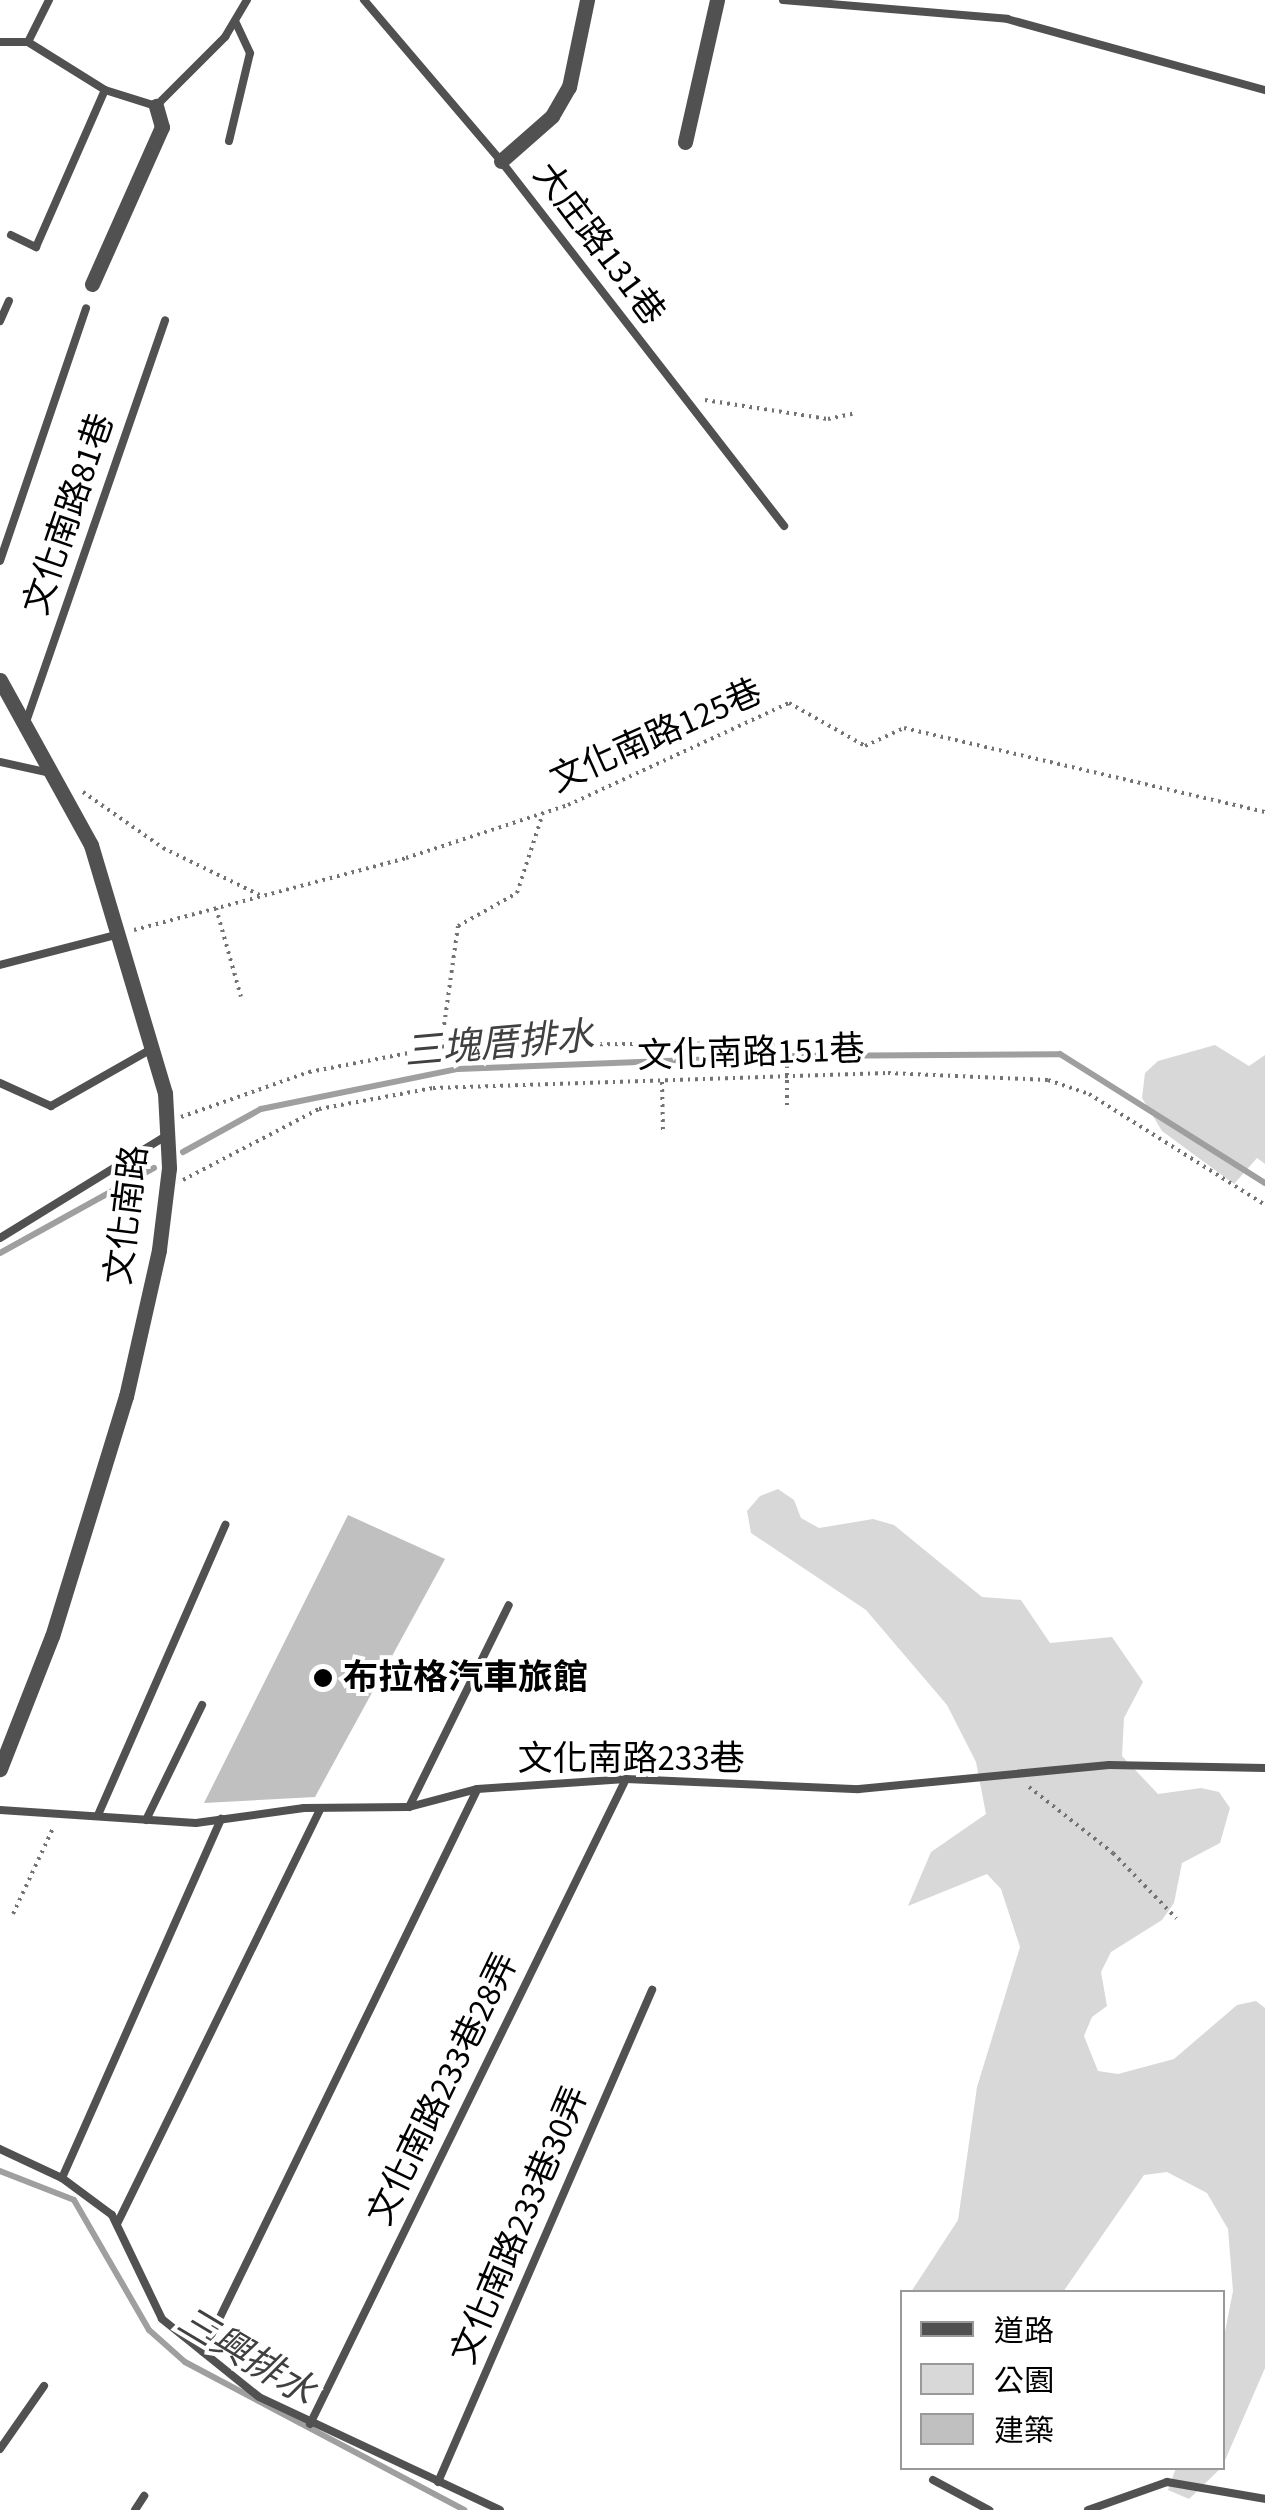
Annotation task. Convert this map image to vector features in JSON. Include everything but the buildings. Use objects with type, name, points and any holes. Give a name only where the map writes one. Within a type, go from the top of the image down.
[{"type":"street","points":[[501,161],[552,116],[568,87],[588,0]]},
{"type":"street","points":[[684,142],[717,0]]},
{"type":"street","points":[[92,284],[162,127],[156,106]]},
{"type":"street","name":"文化南路","points":[[0,680],[91,846],[153,1048],[166,1129],[166,1190],[126,1396],[52,1636],[0,1769]]},
{"type":"lane","points":[[28,42],[49,0]]},
{"type":"lane","points":[[0,42],[28,42],[105,90],[156,106],[236,24],[247,0]]},
{"type":"lane","name":"大庄路131巷","points":[[364,0],[501,161],[784,526]]},
{"type":"lane","points":[[783,0],[1007,19],[1265,90]]},
{"type":"lane","points":[[229,141],[250,54],[236,24]]},
{"type":"lane","points":[[11,236],[36,247],[105,90]]},
{"type":"lane","points":[[0,321],[8,301]]},
{"type":"lane","points":[[0,561],[86,308]]},
{"type":"lane","name":"文化南路81巷","points":[[25,727],[166,320]]},
{"type":"lane","points":[[0,762],[50,772]]},
{"type":"lane","points":[[1,962],[120,934]]},
{"type":"lane","points":[[0,1083],[51,1106],[153,1048]]},
{"type":"lane","points":[[0,1238],[166,1129]]},
{"type":"lane","points":[[98,1814],[225,1525]]},
{"type":"lane","points":[[409,1807],[509,1605]]},
{"type":"lane","points":[[146,1820],[202,1705]]},
{"type":"lane","name":"文化南路233巷","points":[[0,1810],[146,1820],[222,1819],[321,1808],[409,1807],[477,1789],[626,1779],[859,1790],[1004,1771],[1109,1765],[1265,1768]]},
{"type":"lane","name":"文化南路233巷28弄","points":[[310,2424],[626,1779]]},
{"type":"lane","points":[[203,2352],[477,1789]]},
{"type":"lane","points":[[117,2224],[321,1808]]},
{"type":"lane","points":[[62,2178],[222,1819]]},
{"type":"lane","name":"文化南路233巷30弄","points":[[438,2482],[652,1990]]},
{"type":"lane","points":[[0,2149],[62,2178],[117,2224],[162,2319],[259,2397],[500,2510]]},
{"type":"lane","points":[[0,2450],[44,2386]]},
{"type":"lane","points":[[933,2480],[989,2510]]},
{"type":"lane","points":[[1088,2510],[1167,2482],[1265,2500]]},
{"type":"lane","points":[[135,2510],[144,2496]]},
{"type":"path","points":[[673,387],[706,400],[828,419],[852,414]]},
{"type":"path","name":"文化南路125巷","points":[[120,934],[406,858],[543,814],[789,704],[865,746],[904,728],[1265,812]]},
{"type":"path","points":[[50,772],[163,848],[260,895]]},
{"type":"path","points":[[440,1047],[458,926],[517,893],[543,814]]},
{"type":"path","points":[[216,908],[241,997]]},
{"type":"path","points":[[166,1129],[309,1072],[440,1047],[787,1043],[787,1108]]},
{"type":"path","name":"文化南路151巷","points":[[166,1190],[319,1109],[433,1088],[788,1075],[1048,1080],[1089,1094],[1265,1205]]},
{"type":"path","points":[[662,1082],[664,1130]]},
{"type":"path","points":[[1004,1771],[1068,1813],[1176,1918]]},
{"type":"path","points":[[13,1914],[60,1813]]},
{"type":"green space","points":[[1215,1045],[1249,1066],[1265,1055],[1265,1164],[1257,1158],[1234,1184],[1162,1131],[1142,1098],[1145,1073],[1158,1061]]},
{"type":"green space","points":[[778,1489],[794,1500],[801,1518],[819,1528],[873,1519],[894,1525],[982,1597],[1021,1600],[1050,1643],[1112,1637],[1143,1682],[1124,1718],[1122,1756],[1158,1794],[1201,1788],[1219,1792],[1230,1808],[1220,1843],[1182,1863],[1174,1903],[1162,1920],[1111,1952],[1101,1972],[1107,2006],[1092,2017],[1084,2036],[1098,2071],[1118,2074],[1174,2059],[1237,2005],[1256,2001],[1265,2008],[1265,2368],[1225,2460],[1225,2332],[1233,2291],[1228,2229],[1207,2193],[1167,2172],[1144,2175],[1064,2290],[912,2290],[958,2220],[977,2087],[1020,1947],[1001,1889],[987,1874],[908,1906],[931,1852],[986,1814],[976,1762],[947,1705],[866,1610],[751,1533],[747,1511],[760,1496]]},
{"type":"green space","points":[[1175,2470],[1219,2470],[1189,2499],[1168,2490]]},
{"type":"waterway","name":"三塊厝排水","points":[[793,1056],[1060,1054],[1265,1183]]},
{"type":"waterway","name":"三塊厝排水","points":[[183,1152],[261,1109],[458,1069],[773,1057]]},
{"type":"waterway","name":"三塊厝排水","points":[[0,1253],[154,1168]]},
{"type":"waterway","name":"三興排水","points":[[0,2171],[74,2200],[149,2330],[185,2362],[464,2510]]},
{"type":"place","name":"布拉格汽車旅館","points":[[323,1678]]}]
